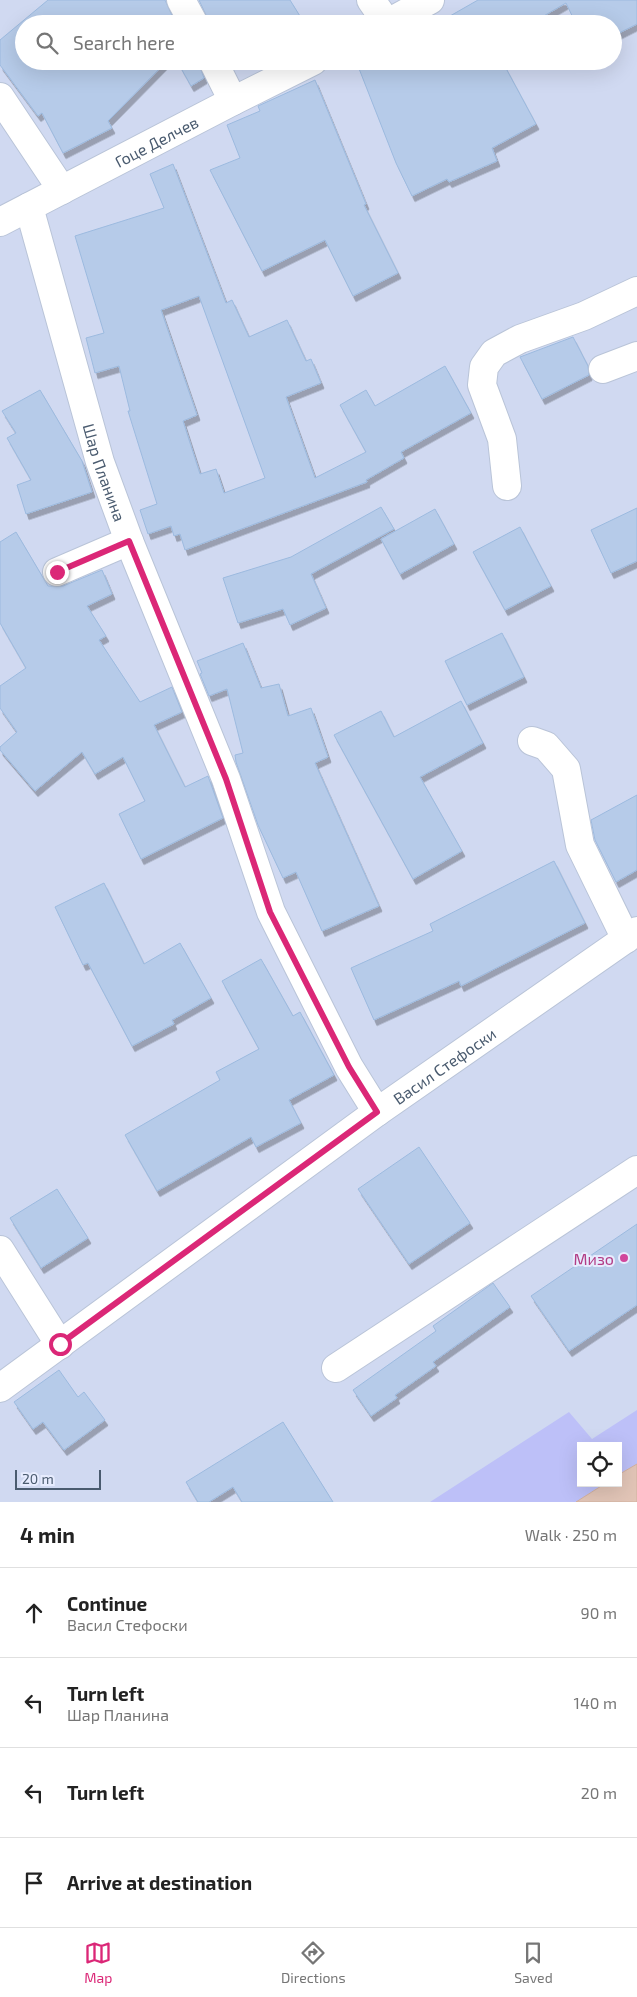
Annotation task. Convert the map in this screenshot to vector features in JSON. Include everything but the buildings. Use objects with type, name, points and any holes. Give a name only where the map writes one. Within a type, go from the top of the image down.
[{"type":"street","points":[[181,0],[189,15]]},
{"type":"street","points":[[371,0],[381,15]]},
{"type":"street","points":[[403,15],[430,0]]},
{"type":"street","points":[[218,70],[233,101]]},
{"type":"street","name":"Гоце Делчев","points":[[0,222],[295,70]]},
{"type":"street","points":[[0,97],[62,190]]},
{"type":"street","name":"Шар Планина","points":[[29,207],[100,462],[129,541],[226,779],[270,912],[349,1067],[377,1112]]},
{"type":"street","points":[[507,486],[502,440],[482,385],[484,367],[494,353],[520,339],[584,316],[637,291]]},
{"type":"street","points":[[603,368],[637,356]]},
{"type":"street","points":[[57,572],[129,541]]},
{"type":"street","points":[[532,741],[546,746],[566,768],[580,845],[631,935]]},
{"type":"street","name":"Васил Стефоски","points":[[0,1388],[377,1112],[631,935]]},
{"type":"street","points":[[336,1368],[637,1170]]},
{"type":"street","points":[[0,1250],[60,1344]]},
{"type":"shaded area","points":[[0,0],[637,0],[637,1464],[622,1473],[622,1442],[577,1442],[577,1487],[600,1487],[576,1502],[0,1502]]},
{"type":"shaded area","points":[[637,1464],[637,1502],[576,1502],[600,1487],[622,1487],[622,1473]]},
{"type":"sand","points":[[637,1410],[637,1464],[622,1473],[622,1442],[577,1442],[577,1487],[600,1487],[576,1502],[430,1502],[569,1412],[592,1439]]},
{"type":"place","name":"Мизо","points":[[624,1258]]},
{"type":"route","points":[[57,572],[129,541],[226,779],[270,912],[349,1067],[377,1112],[60,1344]]}]
